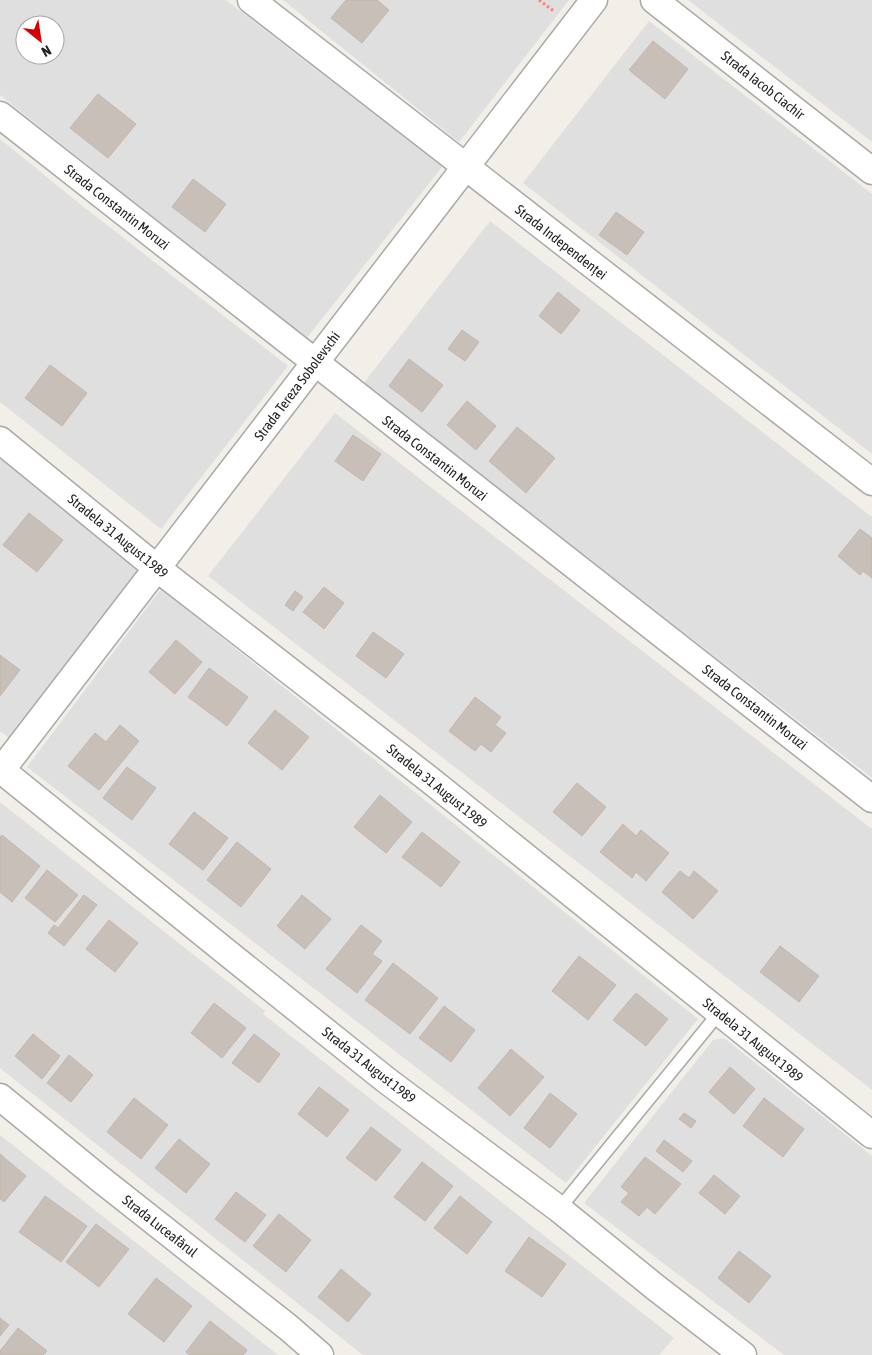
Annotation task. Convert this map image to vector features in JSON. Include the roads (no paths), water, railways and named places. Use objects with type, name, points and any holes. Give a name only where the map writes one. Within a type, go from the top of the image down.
[{"type":"street","name":"Strada Independenței","points":[[251,0],[872,482]]},
{"type":"street","name":"Strada Tereza Sobolevschi","points":[[0,770],[158,569],[594,0]]},
{"type":"street","name":"Strada Iacob Ciachir","points":[[654,0],[872,171]]},
{"type":"street","name":"Strada Constantin Moruzi","points":[[0,115],[872,799]]},
{"type":"street","name":"Stradela 31 August 1989","points":[[0,440],[158,569],[430,780],[872,1135]]},
{"type":"street","name":"Strada 31 August 1989","points":[[0,770],[386,1080],[560,1209],[655,1287],[743,1355]]},
{"type":"street","name":"Strada Luceafărul","points":[[0,1097],[289,1328],[320,1355]]},
{"type":"lane","points":[[560,1209],[719,1013]]}]
